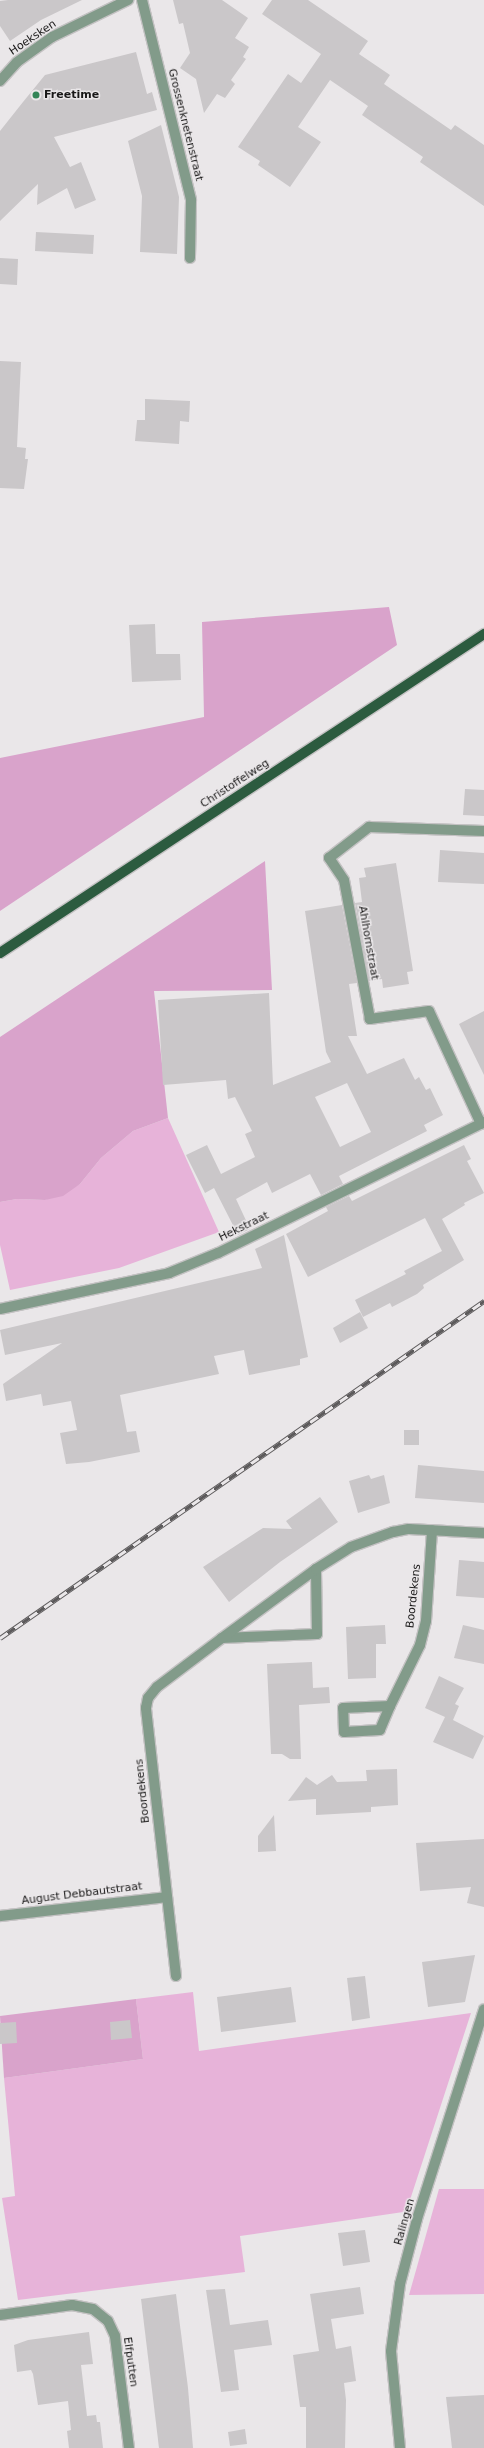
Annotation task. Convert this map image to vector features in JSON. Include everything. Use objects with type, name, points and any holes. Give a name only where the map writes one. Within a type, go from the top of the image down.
[{"type":"main road","name":"Christoffelweg","points":[[0,953],[484,634]]},
{"type":"street","name":"Hoeksken","points":[[0,81],[17,62],[52,37],[128,0]]},
{"type":"street","name":"Grossenknetenstraat","points":[[142,0],[191,200],[190,258]]},
{"type":"street","name":"Ahlhornstraat","points":[[483,1123],[429,1011],[370,1019],[344,880],[328,858],[369,827],[484,832]]},
{"type":"street","name":"Hekstraat","points":[[0,1309],[169,1272],[218,1253],[483,1123]]},
{"type":"street","name":"Boordekens","points":[[176,1976],[147,1703],[157,1687],[316,1569],[351,1546],[392,1532],[432,1530],[484,1533]]},
{"type":"street","name":"Boordekens","points":[[390,1706],[343,1708],[344,1732],[380,1730],[420,1645],[426,1621],[432,1530]]},
{"type":"street","points":[[222,1638],[317,1634],[316,1569]]},
{"type":"street","name":"August Debbautstraat","points":[[0,1916],[167,1897]]},
{"type":"street","name":"Ralingen","points":[[400,2448],[391,2351],[400,2284],[417,2220],[484,2010]]},
{"type":"street","name":"Elfputten","points":[[0,2315],[72,2305],[93,2309],[108,2320],[115,2336],[129,2448]]},
{"type":"shaded area","points":[[389,607],[397,645],[0,911],[0,758],[204,717],[202,622]]},
{"type":"shaded area","points":[[265,861],[272,990],[154,991],[168,1118],[133,1131],[101,1158],[80,1184],[63,1196],[45,1200],[17,1199],[0,1202],[0,1037]]},
{"type":"shaded area","points":[[168,1118],[219,1232],[119,1268],[10,1290],[0,1245],[0,1202],[17,1199],[45,1200],[80,1184],[101,1158],[133,1131]]},
{"type":"shaded area","points":[[193,1992],[199,2051],[471,2013],[410,2200],[410,2211],[240,2236],[245,2272],[18,2300],[2,2198],[15,2196],[4,2078],[143,2059],[136,1999]]},
{"type":"shaded area","points":[[136,1999],[143,2059],[4,2078],[0,2016]]},
{"type":"shaded area","points":[[439,2189],[484,2189],[484,2294],[409,2295]]},
{"type":"building","points":[[82,0],[41,20],[10,41],[0,26],[0,1]]},
{"type":"building","points":[[173,0],[222,0],[248,18],[235,38],[249,47],[243,57],[246,59],[231,80],[235,84],[225,98],[217,94],[204,113],[196,79],[180,68],[190,53],[183,23],[179,24]]},
{"type":"building","points":[[272,0],[308,0],[368,41],[359,54],[390,75],[384,84],[451,130],[455,125],[484,145],[484,206],[420,162],[423,157],[362,115],[368,106],[330,80],[298,127],[321,142],[290,187],[258,165],[260,161],[238,147],[288,74],[301,83],[321,54],[262,14]]},
{"type":"building","points":[[136,52],[147,94],[152,92],[157,110],[54,137],[70,167],[81,162],[96,200],[75,209],[67,188],[37,205],[38,184],[0,221],[0,131],[23,102],[45,75]]},
{"type":"building","points":[[161,125],[179,197],[177,254],[140,252],[142,196],[128,141]]},
{"type":"building","points":[[36,232],[94,235],[93,254],[35,251]]},
{"type":"building","points":[[0,258],[18,259],[17,285],[0,284]]},
{"type":"building","points":[[0,361],[21,362],[17,447],[26,448],[25,459],[28,459],[24,489],[0,488]]},
{"type":"building","points":[[145,399],[190,401],[189,422],[180,421],[179,444],[135,441],[137,420],[145,420]]},
{"type":"building","points":[[155,624],[156,654],[180,654],[181,680],[132,682],[129,625]]},
{"type":"building","points":[[465,789],[484,790],[484,816],[463,815]]},
{"type":"building","points":[[440,850],[484,853],[484,884],[438,882]]},
{"type":"building","points":[[396,863],[413,971],[407,972],[409,984],[383,988],[382,979],[369,981],[355,903],[362,902],[359,878],[366,877],[364,868]]},
{"type":"building","points":[[342,905],[357,983],[349,984],[357,1036],[348,1036],[367,1074],[404,1058],[415,1080],[419,1077],[426,1090],[430,1088],[443,1115],[424,1125],[427,1131],[339,1176],[343,1184],[321,1195],[310,1174],[272,1193],[267,1182],[236,1199],[250,1229],[238,1235],[214,1188],[205,1193],[186,1155],[207,1145],[221,1174],[255,1157],[245,1134],[252,1131],[235,1097],[228,1099],[226,1080],[163,1085],[158,1000],[269,993],[273,1085],[331,1062],[326,1052],[305,911]],"holes":[[[347,1083],[371,1132],[340,1147],[315,1097]]]},
{"type":"building","points":[[484,1011],[484,1075],[459,1024]]},
{"type":"building","points":[[464,1145],[471,1159],[467,1161],[484,1193],[464,1203],[465,1205],[442,1219],[464,1260],[423,1285],[424,1288],[417,1294],[392,1307],[390,1303],[363,1317],[355,1300],[406,1274],[404,1271],[442,1251],[425,1218],[308,1277],[286,1234],[328,1211],[326,1207],[349,1196],[352,1201]]},
{"type":"building","points":[[284,1235],[308,1357],[300,1359],[300,1365],[249,1375],[244,1350],[214,1356],[219,1374],[120,1395],[127,1432],[136,1431],[140,1452],[89,1462],[66,1464],[60,1433],[77,1430],[71,1401],[43,1406],[41,1394],[6,1401],[3,1384],[62,1343],[5,1355],[0,1330],[262,1268],[255,1249]]},
{"type":"building","points":[[360,1312],[368,1328],[340,1343],[333,1328]]},
{"type":"building","points":[[404,1430],[419,1430],[419,1445],[404,1445]]},
{"type":"building","points":[[418,1465],[484,1471],[484,1503],[415,1498]]},
{"type":"building","points":[[369,1475],[371,1479],[384,1475],[390,1503],[358,1513],[349,1481]]},
{"type":"building","points":[[320,1497],[338,1522],[280,1562],[229,1602],[203,1567],[263,1528],[292,1529],[286,1521]]},
{"type":"building","points":[[459,1560],[484,1562],[484,1598],[456,1596]]},
{"type":"building","points":[[385,1625],[386,1644],[376,1644],[376,1678],[348,1679],[346,1627]]},
{"type":"building","points":[[463,1625],[484,1630],[484,1664],[454,1658]]},
{"type":"building","points":[[312,1662],[313,1688],[329,1687],[330,1703],[299,1705],[301,1759],[290,1759],[282,1754],[271,1754],[267,1664]]},
{"type":"building","points":[[439,1676],[464,1688],[455,1704],[459,1706],[453,1720],[484,1736],[473,1759],[433,1742],[445,1717],[425,1708]]},
{"type":"building","points":[[397,1769],[398,1805],[371,1807],[371,1812],[316,1815],[316,1799],[288,1801],[306,1777],[317,1785],[332,1775],[337,1782],[367,1781],[366,1770]]},
{"type":"building","points":[[274,1815],[276,1851],[258,1852],[258,1836]]},
{"type":"building","points":[[484,1839],[484,1907],[467,1903],[471,1887],[420,1891],[416,1843]]},
{"type":"building","points":[[475,1955],[465,2002],[428,2007],[422,1962]]},
{"type":"building","points":[[365,1976],[370,2018],[352,2021],[347,1978]]},
{"type":"building","points":[[291,1987],[296,2022],[221,2032],[217,1997]]},
{"type":"building","points":[[130,2020],[132,2038],[111,2040],[110,2022]]},
{"type":"building","points":[[16,2022],[17,2043],[0,2044],[0,2023]]},
{"type":"building","points":[[365,2230],[370,2262],[343,2266],[338,2233]]},
{"type":"building","points":[[360,2287],[364,2314],[331,2319],[336,2349],[351,2346],[356,2381],[344,2383],[346,2400],[345,2448],[306,2448],[306,2407],[300,2407],[293,2355],[319,2351],[310,2294]]},
{"type":"building","points":[[225,2289],[230,2325],[268,2320],[272,2345],[234,2350],[239,2390],[221,2392],[206,2290]]},
{"type":"building","points":[[176,2294],[188,2388],[193,2448],[159,2448],[141,2299]]},
{"type":"building","points":[[89,2332],[93,2364],[81,2365],[87,2416],[96,2415],[97,2422],[100,2422],[103,2448],[69,2448],[67,2431],[71,2430],[68,2401],[38,2405],[31,2370],[17,2372],[14,2345],[28,2340]]},
{"type":"building","points":[[484,2395],[484,2448],[452,2448],[446,2397]]},
{"type":"building","points":[[245,2429],[247,2444],[230,2446],[228,2432]]},
{"type":"railway","points":[[0,1638],[484,1301]]},
{"type":"place","name":"Freetime","points":[[36,95]]}]
